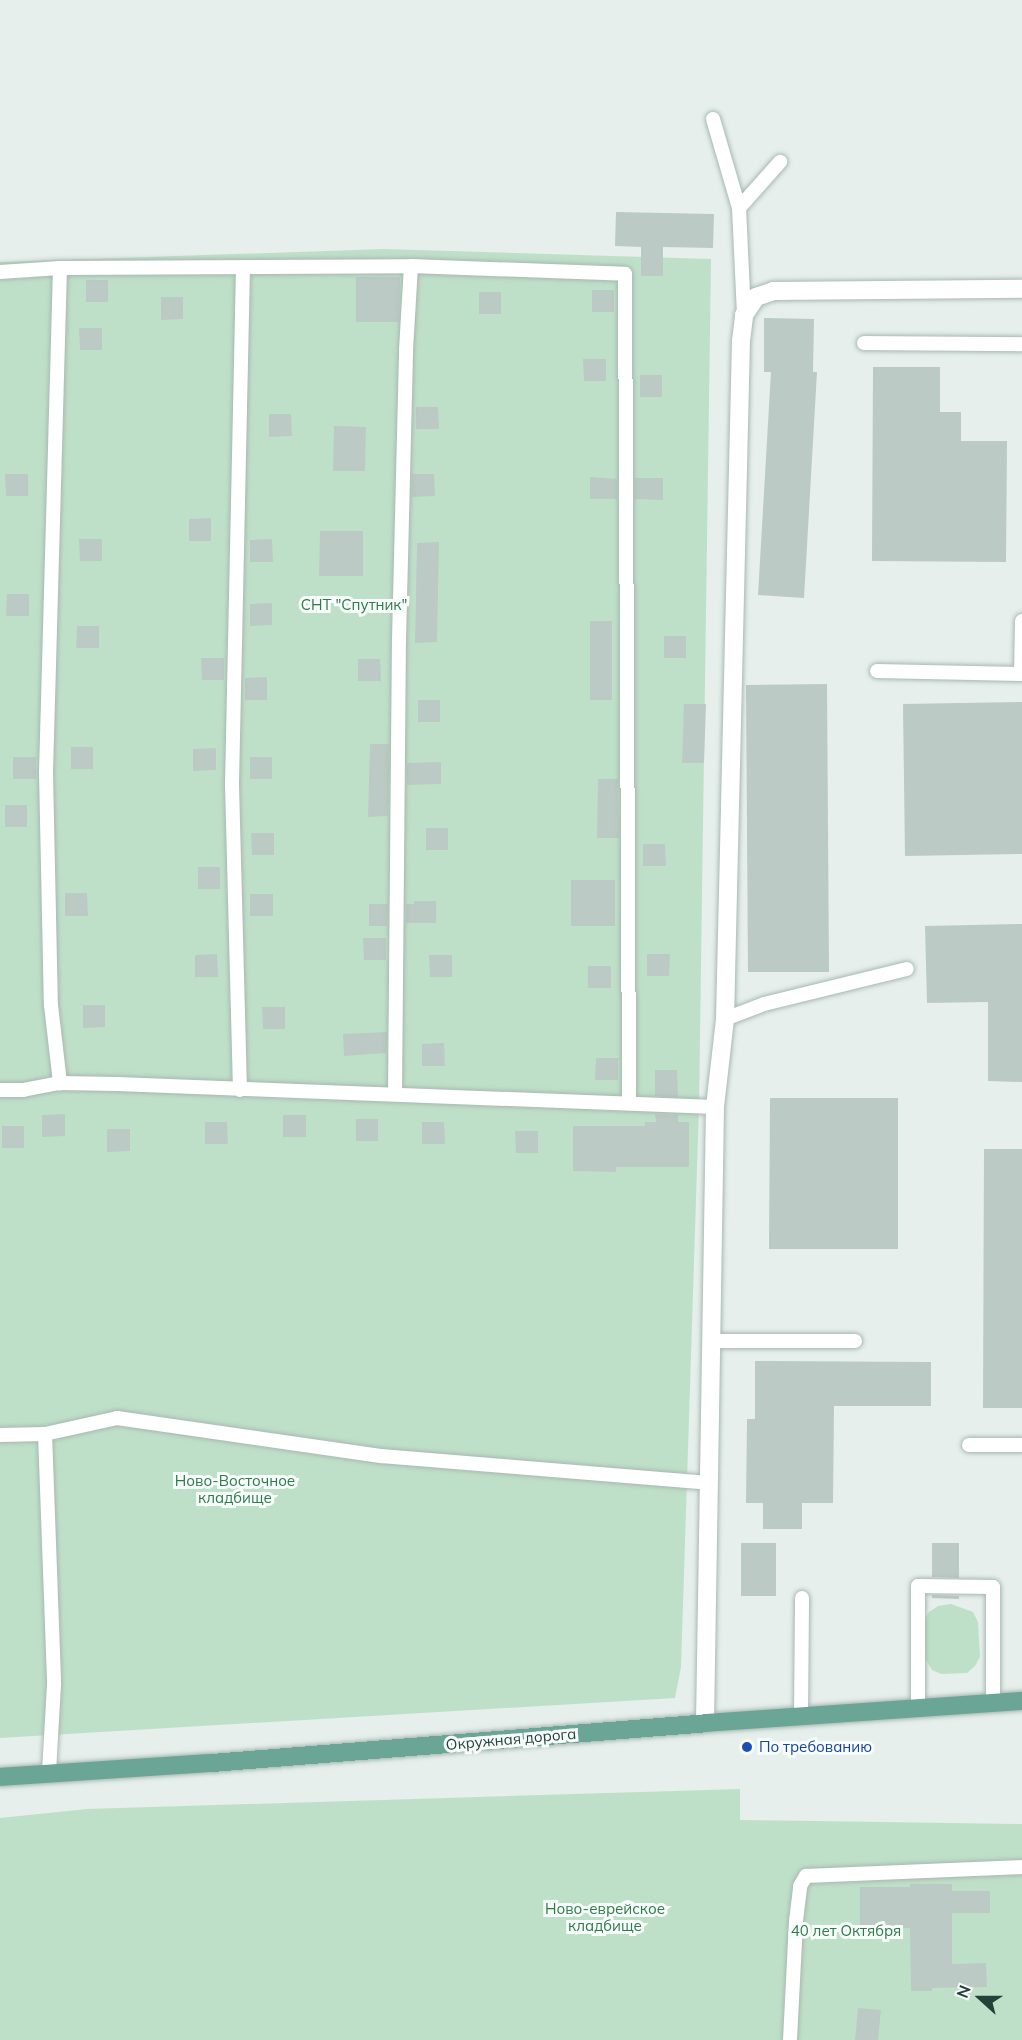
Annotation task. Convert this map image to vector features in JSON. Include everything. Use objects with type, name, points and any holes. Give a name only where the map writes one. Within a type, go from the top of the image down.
[{"type":"main road","name":"Окружная дорога","points":[[0,1777],[1022,1701]]},
{"type":"street","points":[[705,1723],[715,1107],[725,1019],[741,341],[744,315],[756,297],[773,291],[1022,289]]},
{"type":"lane","points":[[712,119],[739,208],[744,315]]},
{"type":"lane","points":[[739,208],[780,162]]},
{"type":"lane","points":[[395,1094],[399,640],[406,350],[411,266]]},
{"type":"lane","points":[[0,272],[60,268],[411,266],[625,274],[629,1102]]},
{"type":"lane","points":[[240,1090],[232,784],[243,267]]},
{"type":"lane","points":[[60,268],[46,772],[51,1005],[60,1083]]},
{"type":"lane","points":[[864,343],[1022,344]]},
{"type":"lane","points":[[877,671],[1021,674],[1022,621]]},
{"type":"lane","points":[[725,1019],[764,1004],[907,969]]},
{"type":"lane","points":[[0,1090],[23,1090],[60,1083],[629,1102],[715,1107]]},
{"type":"lane","points":[[712,1341],[855,1341]]},
{"type":"lane","points":[[0,1435],[45,1434],[117,1418],[382,1456],[708,1484]]},
{"type":"lane","points":[[45,1434],[54,1685],[49,1773]]},
{"type":"lane","points":[[969,1445],[1022,1445]]},
{"type":"lane","points":[[918,1707],[918,1587],[993,1587],[993,1702]]},
{"type":"lane","points":[[801,1716],[802,1598]]},
{"type":"lane","points":[[790,2040],[796,1921],[800,1886],[806,1876],[1022,1867]]},
{"type":"green space","name":"СНТ \"Спутник\"","points":[[384,249],[711,259],[699,1106],[681,1667],[675,1698],[0,1738],[0,262]]},
{"type":"green space","points":[[951,1604],[973,1612],[978,1622],[980,1657],[967,1673],[941,1674],[932,1670],[924,1657],[923,1623],[929,1612],[938,1606]]},
{"type":"green space","name":"Ново-еврейское кладбище","points":[[740,1789],[740,1820],[1022,1824],[1022,2040],[0,2040],[0,1818],[87,1809]]},
{"type":"building","points":[[616,212],[714,214],[713,248],[663,247],[663,276],[641,276],[641,247],[615,246]]},
{"type":"building","points":[[356,277],[400,277],[399,322],[356,322]]},
{"type":"building","points":[[86,280],[108,280],[108,302],[86,302]]},
{"type":"building","points":[[592,290],[614,290],[614,312],[592,312]]},
{"type":"building","points":[[479,292],[501,292],[501,314],[479,314]]},
{"type":"building","points":[[161,297],[183,297],[183,319],[161,320]]},
{"type":"building","points":[[764,318],[814,319],[813,372],[817,372],[804,598],[758,595],[771,372],[764,372]]},
{"type":"building","points":[[79,328],[102,328],[102,350],[80,350]]},
{"type":"building","points":[[583,359],[606,359],[606,381],[584,381]]},
{"type":"building","points":[[873,367],[940,367],[940,412],[961,412],[961,441],[1007,441],[1006,562],[872,561]]},
{"type":"building","points":[[640,375],[662,375],[662,397],[640,397]]},
{"type":"building","points":[[416,407],[438,407],[439,429],[416,429]]},
{"type":"building","points":[[269,414],[291,414],[292,436],[269,437]]},
{"type":"building","points":[[334,426],[366,427],[365,471],[333,471]]},
{"type":"building","points":[[5,474],[28,474],[28,496],[6,496]]},
{"type":"building","points":[[412,474],[434,474],[435,496],[412,497]]},
{"type":"building","points":[[590,477],[617,479],[617,499],[590,499]]},
{"type":"building","points":[[635,478],[663,478],[663,500],[635,499]]},
{"type":"building","points":[[211,518],[211,541],[189,541],[189,519]]},
{"type":"building","points":[[320,531],[363,531],[363,576],[319,576]]},
{"type":"building","points":[[79,539],[102,539],[102,561],[80,561]]},
{"type":"building","points":[[272,539],[273,562],[250,562],[250,540]]},
{"type":"building","points":[[439,542],[437,642],[415,643],[417,543]]},
{"type":"building","points":[[7,594],[29,594],[29,616],[6,616]]},
{"type":"building","points":[[272,603],[272,625],[250,626],[250,604]]},
{"type":"building","points":[[590,621],[612,621],[612,700],[590,700]]},
{"type":"building","points":[[77,626],[99,626],[99,648],[76,648]]},
{"type":"building","points":[[664,636],[686,636],[686,658],[664,658]]},
{"type":"building","points":[[201,658],[224,658],[224,680],[202,680]]},
{"type":"building","points":[[358,659],[380,659],[381,681],[358,681]]},
{"type":"building","points":[[267,677],[267,700],[245,700],[245,678]]},
{"type":"building","points":[[827,684],[829,972],[748,972],[746,685]]},
{"type":"building","points":[[418,700],[440,700],[440,722],[418,722]]},
{"type":"building","points":[[1022,702],[1022,854],[905,856],[903,704]]},
{"type":"building","points":[[684,704],[706,704],[704,763],[682,763]]},
{"type":"building","points":[[370,744],[389,744],[388,816],[368,817]]},
{"type":"building","points":[[71,747],[93,747],[93,769],[71,769]]},
{"type":"building","points":[[216,748],[216,770],[193,771],[193,749]]},
{"type":"building","points":[[13,757],[36,757],[36,779],[13,779]]},
{"type":"building","points":[[250,757],[272,757],[272,779],[250,779]]},
{"type":"building","points":[[441,762],[441,784],[407,785],[407,763]]},
{"type":"building","points":[[598,779],[618,779],[619,838],[597,838]]},
{"type":"building","points":[[5,805],[27,805],[27,827],[5,827]]},
{"type":"building","points":[[426,828],[448,828],[448,850],[426,850]]},
{"type":"building","points":[[251,833],[274,833],[274,855],[252,855]]},
{"type":"building","points":[[643,844],[665,844],[666,866],[643,866]]},
{"type":"building","points":[[198,867],[220,867],[220,889],[198,889]]},
{"type":"building","points":[[571,880],[615,880],[615,926],[571,926]]},
{"type":"building","points":[[65,893],[87,893],[88,916],[65,916]]},
{"type":"building","points":[[250,894],[273,894],[273,916],[250,916]]},
{"type":"building","points":[[414,901],[436,901],[436,923],[406,923],[406,904],[414,904]]},
{"type":"building","points":[[369,904],[388,904],[387,926],[369,926]]},
{"type":"building","points":[[1022,924],[1022,1082],[988,1081],[988,1002],[927,1003],[925,926]]},
{"type":"building","points":[[363,938],[386,938],[386,960],[364,960]]},
{"type":"building","points":[[217,954],[218,977],[195,977],[195,955]]},
{"type":"building","points":[[647,954],[670,954],[669,976],[647,976]]},
{"type":"building","points":[[429,955],[452,955],[452,977],[430,977]]},
{"type":"building","points":[[588,966],[611,966],[611,988],[588,988]]},
{"type":"building","points":[[83,1005],[105,1005],[105,1027],[83,1028]]},
{"type":"building","points":[[262,1007],[285,1007],[285,1029],[263,1029]]},
{"type":"building","points":[[387,1032],[386,1053],[344,1056],[343,1034]]},
{"type":"building","points":[[444,1043],[445,1066],[422,1066],[422,1044]]},
{"type":"building","points":[[596,1058],[618,1058],[618,1080],[595,1080]]},
{"type":"building","points":[[655,1070],[677,1070],[678,1097],[655,1096]]},
{"type":"building","points":[[770,1098],[898,1098],[898,1249],[769,1249]]},
{"type":"building","points":[[65,1114],[65,1136],[42,1137],[42,1115]]},
{"type":"building","points":[[655,1114],[678,1115],[678,1122],[689,1122],[689,1167],[616,1167],[616,1172],[573,1171],[573,1126],[645,1126],[645,1122],[656,1122]]},
{"type":"building","points":[[283,1115],[306,1115],[306,1137],[283,1137]]},
{"type":"building","points":[[356,1119],[378,1119],[378,1141],[356,1141]]},
{"type":"building","points":[[205,1122],[227,1122],[228,1144],[205,1144]]},
{"type":"building","points":[[422,1122],[444,1122],[445,1144],[422,1144]]},
{"type":"building","points":[[2,1126],[24,1126],[24,1148],[2,1148]]},
{"type":"building","points":[[107,1129],[130,1129],[130,1151],[107,1152]]},
{"type":"building","points":[[515,1131],[538,1131],[538,1153],[516,1153]]},
{"type":"building","points":[[984,1149],[1022,1149],[1022,1408],[983,1408]]},
{"type":"building","points":[[755,1361],[931,1362],[931,1406],[834,1406],[833,1503],[802,1503],[802,1529],[763,1529],[763,1503],[746,1503],[747,1419],[755,1419]]},
{"type":"building","points":[[741,1543],[776,1543],[776,1596],[741,1596]]},
{"type":"building","points":[[932,1543],[959,1543],[959,1578],[932,1577]]},
{"type":"building","points":[[932,1595],[959,1596],[959,1599],[932,1598]]},
{"type":"building","points":[[910,1884],[952,1884],[952,1891],[990,1891],[990,1913],[952,1913],[952,1964],[986,1963],[987,1987],[932,1988],[932,1991],[911,1991],[910,1928],[860,1929],[860,1887],[910,1887]]},
{"type":"building","points":[[858,2008],[881,2010],[878,2040],[855,2040]]},
{"type":"place","name":"По требованию","points":[[747,1747]]},
{"type":"park label","name":"Ново-Восточное кладбище","points":[[235,1488]]},
{"type":"park label","name":"40 лет Октября","points":[[846,1931]]}]
